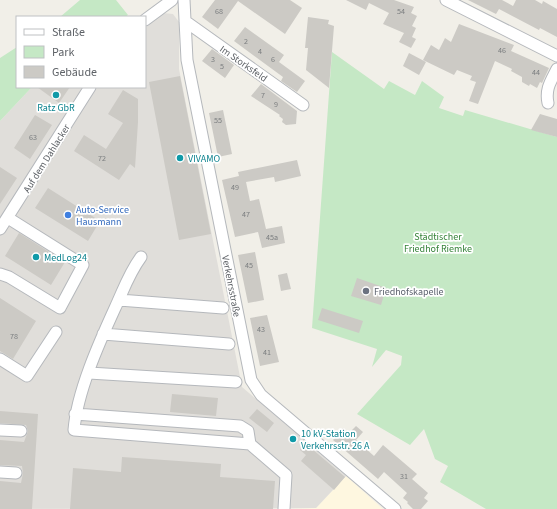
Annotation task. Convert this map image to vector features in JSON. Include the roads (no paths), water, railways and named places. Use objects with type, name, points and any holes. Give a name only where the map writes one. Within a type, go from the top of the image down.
[{"type":"street","points":[[146,19],[172,0]]},
{"type":"street","name":"Verkehrsstraße","points":[[184,0],[187,60],[251,380],[261,395],[396,509]]},
{"type":"street","points":[[449,1],[557,56]]},
{"type":"street","name":"Im Storksfeld","points":[[185,21],[303,105]]},
{"type":"street","points":[[548,103],[546,94],[547,88],[557,69]]},
{"type":"street","name":"Auf dem Dahlacker","points":[[0,229],[89,88]]},
{"type":"street","points":[[0,274],[9,277],[60,308],[83,265],[8,218]]},
{"type":"street","points":[[141,257],[132,269],[103,334],[75,414],[74,430],[250,444],[286,475],[284,509]]},
{"type":"street","points":[[118,300],[222,308]]},
{"type":"street","points":[[0,359],[27,376],[56,332]]},
{"type":"street","points":[[103,334],[229,344]]},
{"type":"street","points":[[89,373],[236,382]]},
{"type":"street","points":[[75,414],[240,426],[248,431],[250,444]]},
{"type":"street","points":[[0,430],[21,431]]},
{"type":"street","points":[[0,472],[16,473]]},
{"type":"place","name":"Ratz GbR","points":[[56,95]]},
{"type":"place","name":"VIVAMO","points":[[180,158]]},
{"type":"place","name":"Auto-Service Hausmann","points":[[68,215]]},
{"type":"place","name":"MedLog24","points":[[36,257]]},
{"type":"place","name":"Friedhofskapelle","points":[[366,291]]},
{"type":"place","name":"10 kV-Station Verkehrsstr. 26 A","points":[[293,439]]},
{"type":"park label","name":"Städtischer Friedhof Riemke","points":[[438,242]]}]
